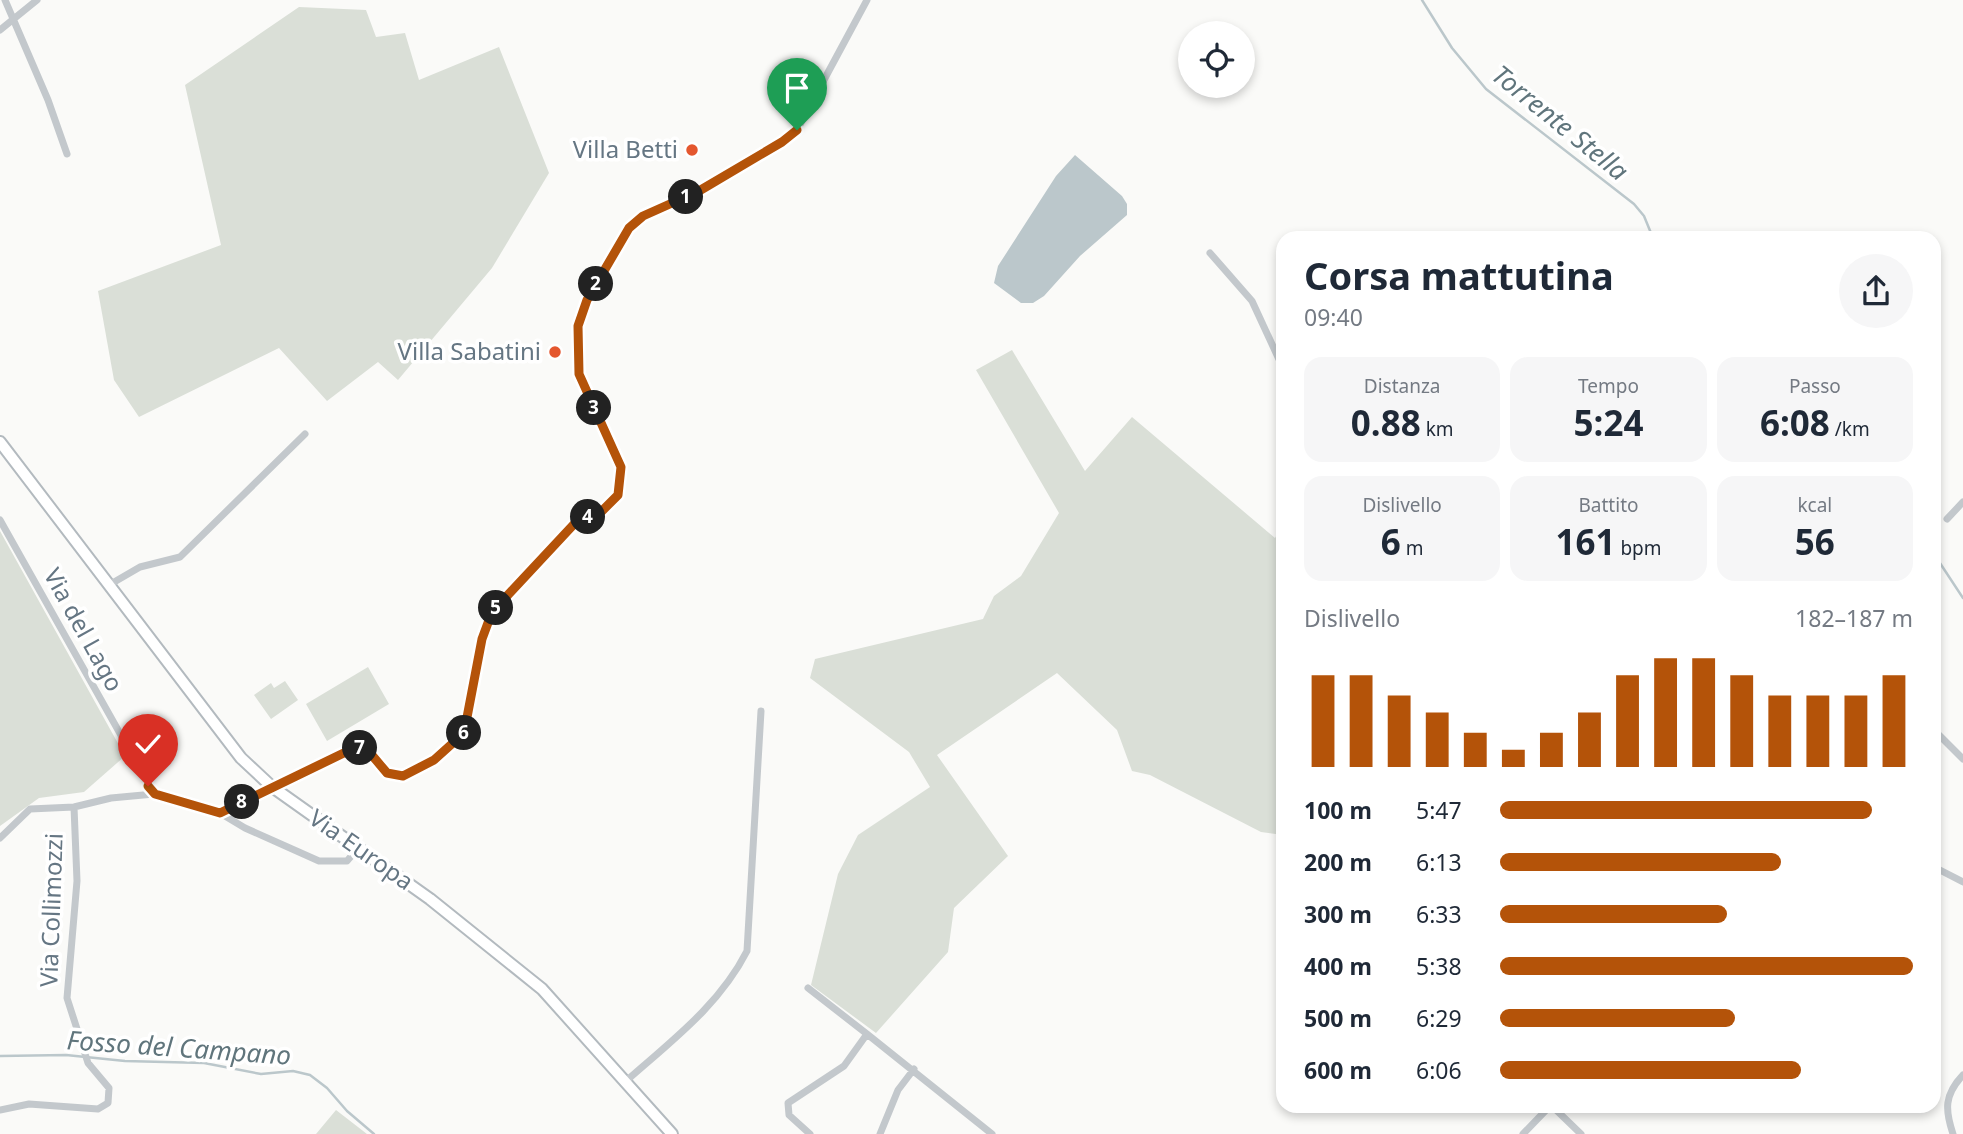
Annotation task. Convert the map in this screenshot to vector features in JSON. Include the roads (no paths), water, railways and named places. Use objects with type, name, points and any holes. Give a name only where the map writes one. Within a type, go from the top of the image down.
[{"type":"main road","name":"Via Europa","points":[[0,442],[241,758],[271,786],[359,847],[535,983],[671,1134]]},
{"type":"street","points":[[5,0],[66,154]]},
{"type":"street","points":[[0,30],[37,0]]},
{"type":"street","points":[[220,813],[352,749],[365,747],[387,773],[403,776],[434,760],[464,733],[482,639],[492,612],[576,522],[602,511],[618,495],[621,467],[579,374],[578,326],[587,300],[635,221],[699,191],[782,142],[797,130],[867,0]]},
{"type":"street","points":[[1210,253],[1252,301],[1276,353]]},
{"type":"street","points":[[108,585],[140,567],[180,557],[305,434]]},
{"type":"street","points":[[1947,519],[1963,502]]},
{"type":"street","name":"Via del Lago","points":[[0,520],[155,794]]},
{"type":"street","points":[[625,1082],[714,1003],[735,975],[747,951],[761,712]]},
{"type":"street","points":[[1941,736],[1963,759]]},
{"type":"street","points":[[0,838],[30,809],[74,807],[111,798],[155,794],[220,813],[245,828],[319,861],[347,861],[359,847]]},
{"type":"street","name":"Via Collimozzi","points":[[0,1110],[29,1104],[99,1109],[108,1103],[109,1088],[88,1063],[67,998],[77,881],[74,807]]},
{"type":"street","points":[[1941,871],[1963,882]]},
{"type":"street","points":[[808,988],[914,1069],[992,1134]]},
{"type":"street","points":[[810,1134],[789,1115],[788,1103],[844,1066],[867,1034]]},
{"type":"street","points":[[880,1134],[898,1090],[914,1069]]},
{"type":"street","points":[[1953,1134],[1946,1104],[1951,1089],[1963,1075]]},
{"type":"street","points":[[1523,1134],[1544,1113]]},
{"type":"street","points":[[1558,1113],[1581,1134]]},
{"type":"waterway","name":"Torrente Stella","points":[[1422,0],[1452,48],[1486,89],[1634,204],[1644,216],[1650,231]]},
{"type":"waterway","name":"Torrente Stella","points":[[1941,565],[1963,598]]},
{"type":"waterway","name":"Fosso del Campano","points":[[0,1056],[66,1055],[125,1061],[204,1063],[261,1074],[293,1071],[310,1075],[327,1088],[347,1111],[374,1134]]},
{"type":"place","name":"Villa Betti","points":[[692,150]]},
{"type":"place","name":"Villa Sabatini","points":[[555,352]]}]
